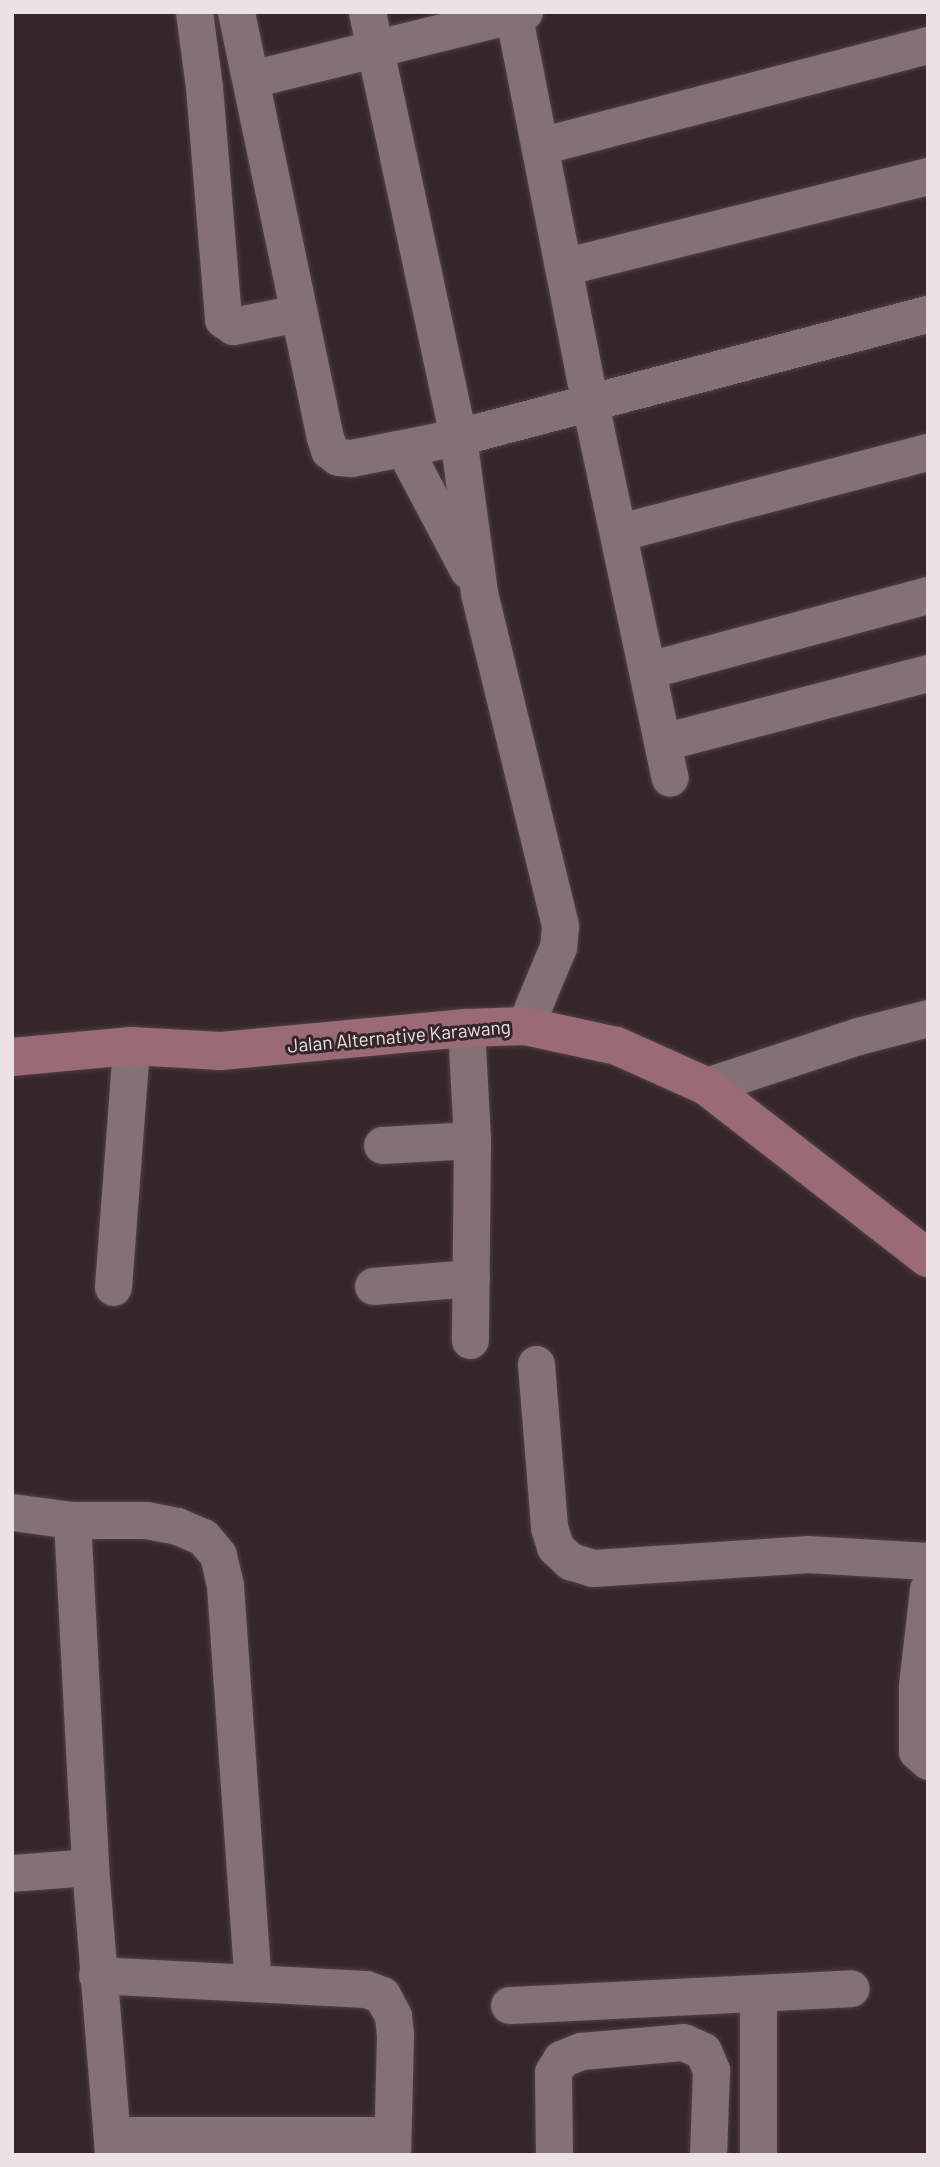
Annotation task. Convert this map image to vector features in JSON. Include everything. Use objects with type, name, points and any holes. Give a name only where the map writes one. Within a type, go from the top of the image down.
[{"type":"street","points":[[194,12],[205,100],[223,319],[233,326],[298,313]]},
{"type":"street","points":[[236,12],[329,450],[343,458],[404,449],[458,437],[928,314]]},
{"type":"street","points":[[367,12],[458,437],[480,593],[560,926],[558,947],[525,1026]]},
{"type":"street","points":[[251,79],[374,51],[517,13],[590,403],[620,532],[670,778]]},
{"type":"street","points":[[540,146],[928,45]]},
{"type":"street","points":[[564,267],[928,176]]},
{"type":"street","points":[[404,449],[480,593]]},
{"type":"street","points":[[620,532],[928,452]]},
{"type":"street","points":[[649,670],[928,595]]},
{"type":"street","points":[[663,742],[928,673]]},
{"type":"street","points":[[706,1086],[858,1036],[928,1018]]},
{"type":"street","name":"Jalan Alternative Karawang","points":[[12,1057],[131,1046],[221,1051],[466,1028],[525,1026],[617,1046],[706,1086],[928,1258]]},
{"type":"street","points":[[466,1028],[472,1140],[470,1340]]},
{"type":"street","points":[[113,1287],[131,1046]]},
{"type":"street","points":[[382,1145],[472,1140]]},
{"type":"street","points":[[373,1286],[471,1279]]},
{"type":"street","points":[[536,1364],[551,1538],[561,1555],[570,1561],[593,1568],[807,1555],[928,1561]]},
{"type":"street","points":[[12,1512],[72,1520],[146,1520],[177,1526],[203,1537],[218,1555],[225,1586],[253,1982]]},
{"type":"street","points":[[72,1520],[97,1975],[113,2145],[392,2145],[395,2035],[393,2016],[383,1995],[366,1989],[97,1975]]},
{"type":"street","points":[[928,1589],[917,1686],[916,1751],[928,1761]]},
{"type":"street","points":[[12,1873],[90,1867]]},
{"type":"street","points":[[509,2005],[851,1988]]},
{"type":"street","points":[[758,1993],[758,2155]]},
{"type":"street","points":[[554,2155],[553,2072],[561,2059],[581,2051],[682,2042],[703,2051],[711,2070],[708,2155]]}]
